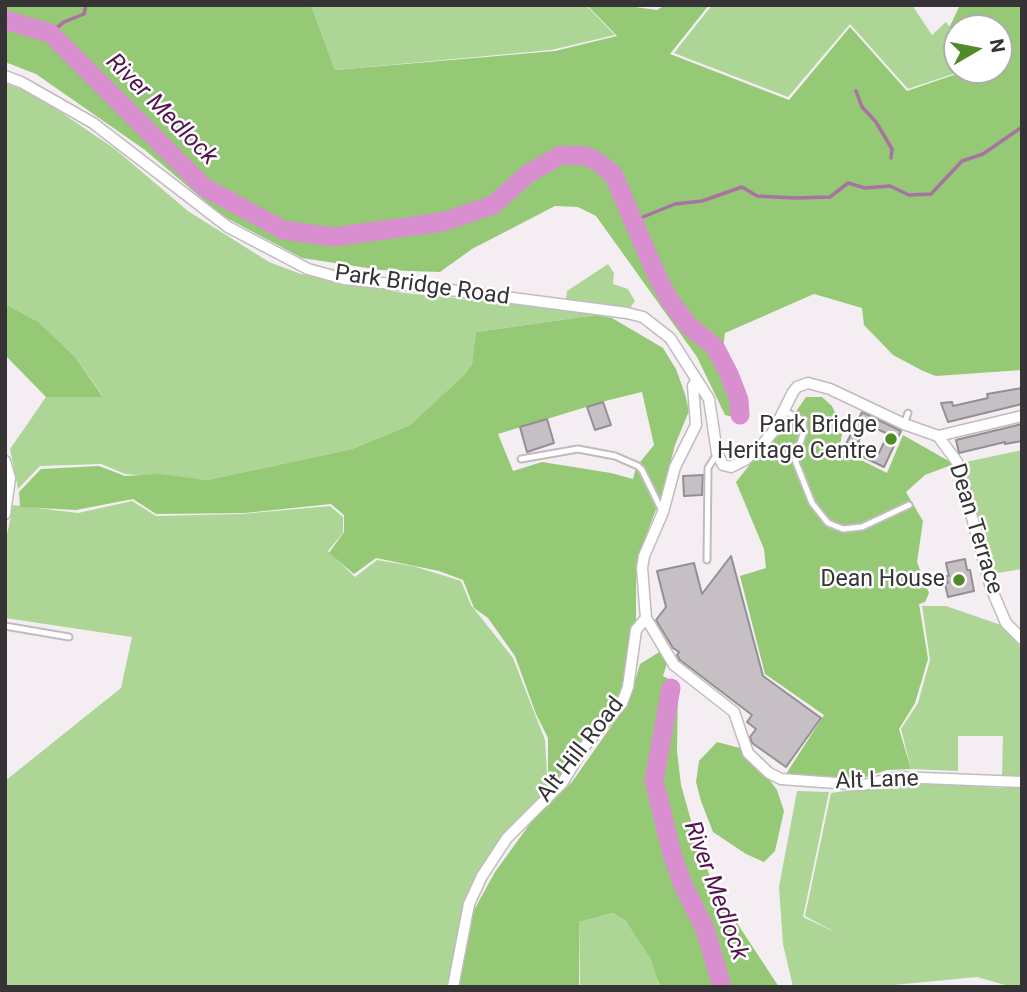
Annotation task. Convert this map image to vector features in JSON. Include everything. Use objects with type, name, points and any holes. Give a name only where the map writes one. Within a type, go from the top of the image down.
[{"type":"street","name":"Park Bridge Road","points":[[5,76],[21,82],[93,123],[228,227],[309,269],[344,279],[459,291],[643,317],[670,338],[696,381]]},
{"type":"street","points":[[696,381],[709,399],[717,453]]},
{"type":"street","name":"Alt Hill Road","points":[[453,987],[468,904],[482,876],[507,838],[563,782],[584,747],[622,702],[628,687],[636,630],[646,618],[643,607],[644,556],[663,512],[675,467],[696,425],[693,386],[696,381]]},
{"type":"street","name":"Dean Terrace","points":[[717,453],[723,464],[730,467],[745,460],[773,432],[797,387],[808,383],[885,410],[904,424],[938,436],[957,462],[991,588],[1006,623],[1022,639]]},
{"type":"street","points":[[938,436],[1022,416]]},
{"type":"street","points":[[5,461],[10,478],[5,514]]},
{"type":"street","name":"Alt Lane","points":[[646,618],[674,666],[734,712],[748,753],[769,773],[780,779],[863,785],[898,777],[1022,782]]},
{"type":"lane","points":[[784,411],[803,420],[804,431],[795,460],[812,503],[828,523],[843,529],[862,527],[909,505]]},
{"type":"lane","points":[[904,424],[908,413]]},
{"type":"lane","points":[[521,458],[578,449],[615,456],[642,470],[663,512]]},
{"type":"lane","points":[[708,560],[708,468],[717,453]]},
{"type":"lane","points":[[5,626],[69,637]]},
{"type":"green space","points":[[5,5],[311,5],[335,70],[555,51],[617,36],[587,5],[621,5],[657,10],[665,5],[709,5],[670,54],[789,100],[850,27],[907,91],[943,79],[943,84],[1013,84],[1013,14],[956,14],[960,5],[1022,5],[1022,370],[936,376],[893,355],[864,325],[862,308],[814,294],[725,333],[721,364],[746,420],[725,415],[697,357],[596,216],[578,207],[555,206],[472,249],[440,272],[381,270],[302,258],[221,215],[145,150],[36,74],[5,62]]},
{"type":"green space","points":[[311,5],[586,5],[615,35],[551,50],[335,70]]},
{"type":"green space","points":[[712,5],[912,5],[932,35],[943,25],[943,77],[908,89],[850,24],[788,97],[674,53]]},
{"type":"green space","points":[[5,83],[34,94],[115,149],[188,211],[269,262],[301,274],[404,293],[596,315],[476,332],[472,364],[465,374],[410,425],[352,449],[207,480],[125,474],[101,464],[40,466],[18,489],[10,449],[46,397],[103,396],[75,357],[39,322],[5,304]]},
{"type":"green space","points":[[608,264],[614,273],[613,284],[628,289],[635,301],[630,308],[566,299],[567,291]]},
{"type":"green space","points":[[5,304],[39,322],[75,357],[103,397],[46,397],[5,355]]},
{"type":"green space","points":[[596,315],[612,318],[663,348],[676,369],[689,411],[641,549],[636,580],[636,621],[623,687],[609,710],[587,736],[561,778],[548,791],[548,738],[536,714],[515,656],[488,618],[474,608],[463,580],[439,571],[376,558],[354,574],[329,553],[344,532],[344,515],[331,504],[245,513],[156,514],[133,499],[76,510],[20,507],[19,492],[41,469],[99,466],[125,476],[158,474],[207,480],[352,449],[410,425],[465,374],[472,364],[476,332]],"holes":[[[642,392],[654,445],[636,467],[633,479],[542,462],[513,471],[498,434]]]},
{"type":"green space","points":[[806,397],[822,397],[832,406],[843,430],[839,449],[887,473],[903,435],[954,464],[925,475],[906,492],[923,521],[917,562],[929,593],[925,602],[919,604],[928,659],[915,703],[899,729],[911,769],[887,770],[860,779],[827,779],[786,774],[824,715],[765,674],[740,576],[766,568],[764,549],[736,482],[755,458],[781,433]]},
{"type":"green space","points":[[1022,450],[1022,569],[991,574],[961,463]]},
{"type":"green space","points":[[132,501],[156,516],[241,514],[330,506],[343,517],[343,533],[328,551],[355,577],[377,560],[413,566],[461,581],[471,605],[513,658],[545,740],[548,791],[492,851],[467,895],[448,987],[5,987],[5,781],[121,688],[132,637],[5,618],[5,545],[13,505],[78,513]]},
{"type":"green space","points":[[922,606],[946,606],[1004,626],[1022,649],[1022,778],[1002,776],[1003,736],[958,736],[958,771],[911,769],[901,729],[918,703],[930,660]]},
{"type":"green space","points":[[661,651],[667,663],[663,676],[678,684],[677,751],[681,785],[699,849],[716,891],[779,987],[660,987],[651,959],[626,921],[613,913],[579,922],[579,987],[459,987],[474,910],[495,872],[532,821],[572,782],[629,701],[640,664]]},
{"type":"green space","points":[[717,742],[740,748],[777,790],[784,811],[775,851],[764,862],[746,854],[713,832],[696,782],[699,761]]},
{"type":"green space","points":[[907,782],[1022,787],[1022,987],[1012,987],[977,977],[873,987],[793,987],[783,944],[779,887],[797,791],[829,792],[803,917],[837,933],[805,916],[831,793]]},
{"type":"green space","points":[[613,913],[626,921],[654,959],[659,987],[580,987],[579,922]]},
{"type":"building","points":[[1022,388],[1022,404],[948,422],[941,403],[952,402],[953,406],[988,398],[987,394]]},
{"type":"building","points":[[603,402],[611,425],[595,430],[587,407]]},
{"type":"building","name":"Park Bridge Heritage Centre","points":[[862,412],[901,431],[884,467],[844,448]],"holes":[[[866,424],[888,434],[879,453],[858,443]]]},
{"type":"building","points":[[547,419],[554,443],[527,452],[520,427]]},
{"type":"building","points":[[1022,424],[1022,441],[1005,442],[959,453],[956,440]]},
{"type":"building","points":[[703,475],[702,495],[684,496],[683,476]]},
{"type":"building","points":[[731,556],[763,676],[821,718],[786,767],[752,743],[750,737],[756,729],[747,722],[752,715],[680,660],[677,655],[679,652],[673,648],[656,620],[666,607],[657,571],[694,563],[702,594]]},
{"type":"building","name":"Dean House","points":[[965,559],[974,591],[948,597],[945,584],[948,583],[946,576],[949,576],[946,563]]},
{"type":"waterway","points":[[50,33],[64,22],[84,14],[86,5]]},
{"type":"waterway","name":"River Medlock","points":[[5,20],[50,33],[204,187],[283,230],[333,237],[443,222],[493,205],[529,173],[561,155],[586,156],[598,162],[613,174],[670,301],[689,326],[715,347],[739,400],[740,415]]},
{"type":"waterway","points":[[856,91],[862,107],[876,122],[892,149],[891,158]]},
{"type":"waterway","points":[[633,221],[675,204],[702,201],[742,187],[757,196],[794,198],[830,197],[848,183],[865,188],[890,186],[909,195],[931,194],[962,161],[983,154],[1022,127]]},
{"type":"waterway","name":"River Medlock","points":[[671,688],[654,780],[672,854],[683,885],[705,929],[722,987]]},
{"type":"place","name":"Park Bridge Heritage Centre","points":[[891,439]]},
{"type":"place","name":"Dean House","points":[[959,580]]}]
